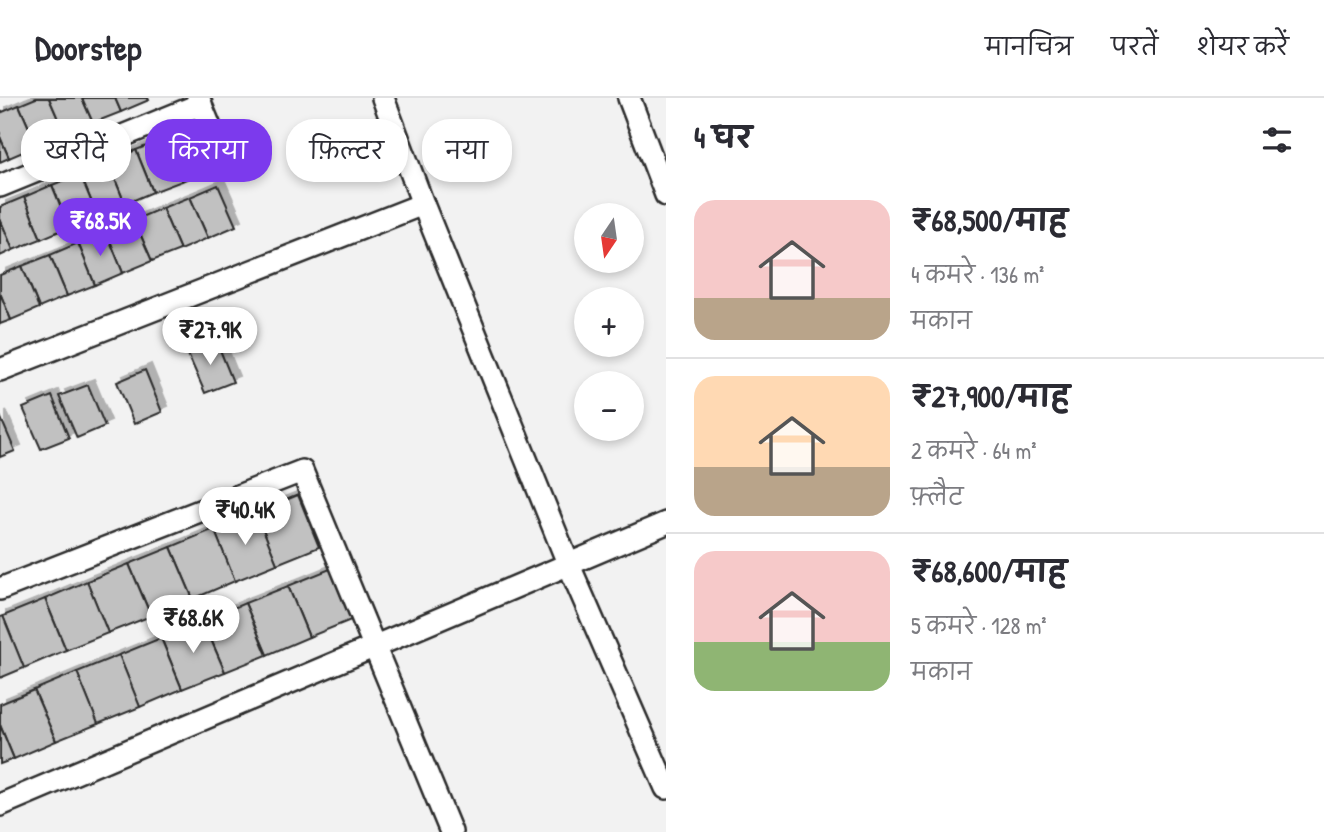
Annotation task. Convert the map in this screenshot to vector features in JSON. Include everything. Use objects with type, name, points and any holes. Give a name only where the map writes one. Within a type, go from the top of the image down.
[{"type":"street","points":[[383,98],[568,563],[666,788]]},
{"type":"street","points":[[629,98],[666,195]]},
{"type":"street","points":[[0,186],[200,101],[207,119]]},
{"type":"street","points":[[0,370],[423,204]]},
{"type":"street","points":[[0,589],[302,471],[451,832]]},
{"type":"street","points":[[0,805],[666,523]]},
{"type":"building","points":[[36,98],[49,98],[58,119],[25,119],[19,105]]},
{"type":"building","points":[[49,98],[82,98],[91,119],[58,119]]},
{"type":"building","points":[[82,98],[115,98],[121,112],[103,119],[91,119]]},
{"type":"building","points":[[115,98],[148,98],[149,100],[121,112]]},
{"type":"building","points":[[19,105],[25,119],[21,119],[21,153],[9,158],[0,137],[0,113]]},
{"type":"building","points":[[0,137],[9,158],[0,162]]},
{"type":"building","points":[[145,146],[145,172],[136,150]]},
{"type":"building","points":[[136,150],[145,172],[145,182],[149,182],[153,192],[125,204],[116,182],[131,182],[131,152]]},
{"type":"building","points":[[60,182],[83,182],[97,215],[69,227],[52,185]]},
{"type":"building","points":[[83,182],[116,182],[125,204],[97,215]]},
{"type":"building","points":[[149,182],[179,182],[153,192]]},
{"type":"building","points":[[52,185],[69,227],[41,239],[24,197]]},
{"type":"building","points":[[218,185],[236,226],[208,238],[190,197]]},
{"type":"building","points":[[24,197],[41,239],[13,250],[0,219],[0,207]]},
{"type":"building","points":[[190,197],[208,238],[180,250],[162,208]]},
{"type":"building","points":[[162,208],[180,250],[152,261],[134,220]]},
{"type":"building","points":[[0,219],[13,250],[0,256]]},
{"type":"building","points":[[134,220],[152,261],[123,273],[106,231]]},
{"type":"building","points":[[106,231],[123,273],[95,285],[78,243]]},
{"type":"building","points":[[78,243],[95,285],[67,296],[50,255]]},
{"type":"building","points":[[50,255],[67,296],[39,308],[22,266]]},
{"type":"building","points":[[22,266],[39,308],[11,320],[0,293],[0,275]]},
{"type":"building","points":[[0,293],[11,320],[0,324]]},
{"type":"building","points":[[216,340],[233,382],[205,393],[187,352]]},
{"type":"building","points":[[145,370],[162,412],[134,424],[117,382]]},
{"type":"building","points":[[88,385],[105,426],[77,438],[59,396]]},
{"type":"building","points":[[52,396],[69,438],[41,449],[23,408]]},
{"type":"building","points":[[0,416],[15,451],[0,457]]},
{"type":"building","points":[[298,495],[319,547],[277,564],[256,512]]},
{"type":"building","points":[[256,512],[277,564],[235,581],[214,529]]},
{"type":"building","points":[[214,529],[235,581],[193,599],[171,547]]},
{"type":"building","points":[[171,547],[193,599],[151,616],[129,564]]},
{"type":"building","points":[[129,564],[151,616],[108,633],[87,581]]},
{"type":"building","points":[[330,569],[351,620],[309,637],[288,586]]},
{"type":"building","points":[[87,581],[108,633],[66,650],[45,599]]},
{"type":"building","points":[[288,586],[309,637],[267,655],[245,603]]},
{"type":"building","points":[[45,599],[66,650],[24,668],[3,616]]},
{"type":"building","points":[[245,603],[267,655],[225,672],[203,621]]},
{"type":"building","points":[[3,616],[24,668],[0,678],[0,617]]},
{"type":"building","points":[[203,621],[225,672],[182,689],[161,638]]},
{"type":"building","points":[[161,638],[182,689],[140,707],[119,655]]},
{"type":"building","points":[[119,655],[140,707],[98,724],[77,672]]},
{"type":"building","points":[[77,672],[98,724],[56,741],[34,690]]},
{"type":"building","points":[[34,690],[56,741],[14,759],[0,725],[0,704]]},
{"type":"building","points":[[0,725],[14,759],[0,764]]}]
